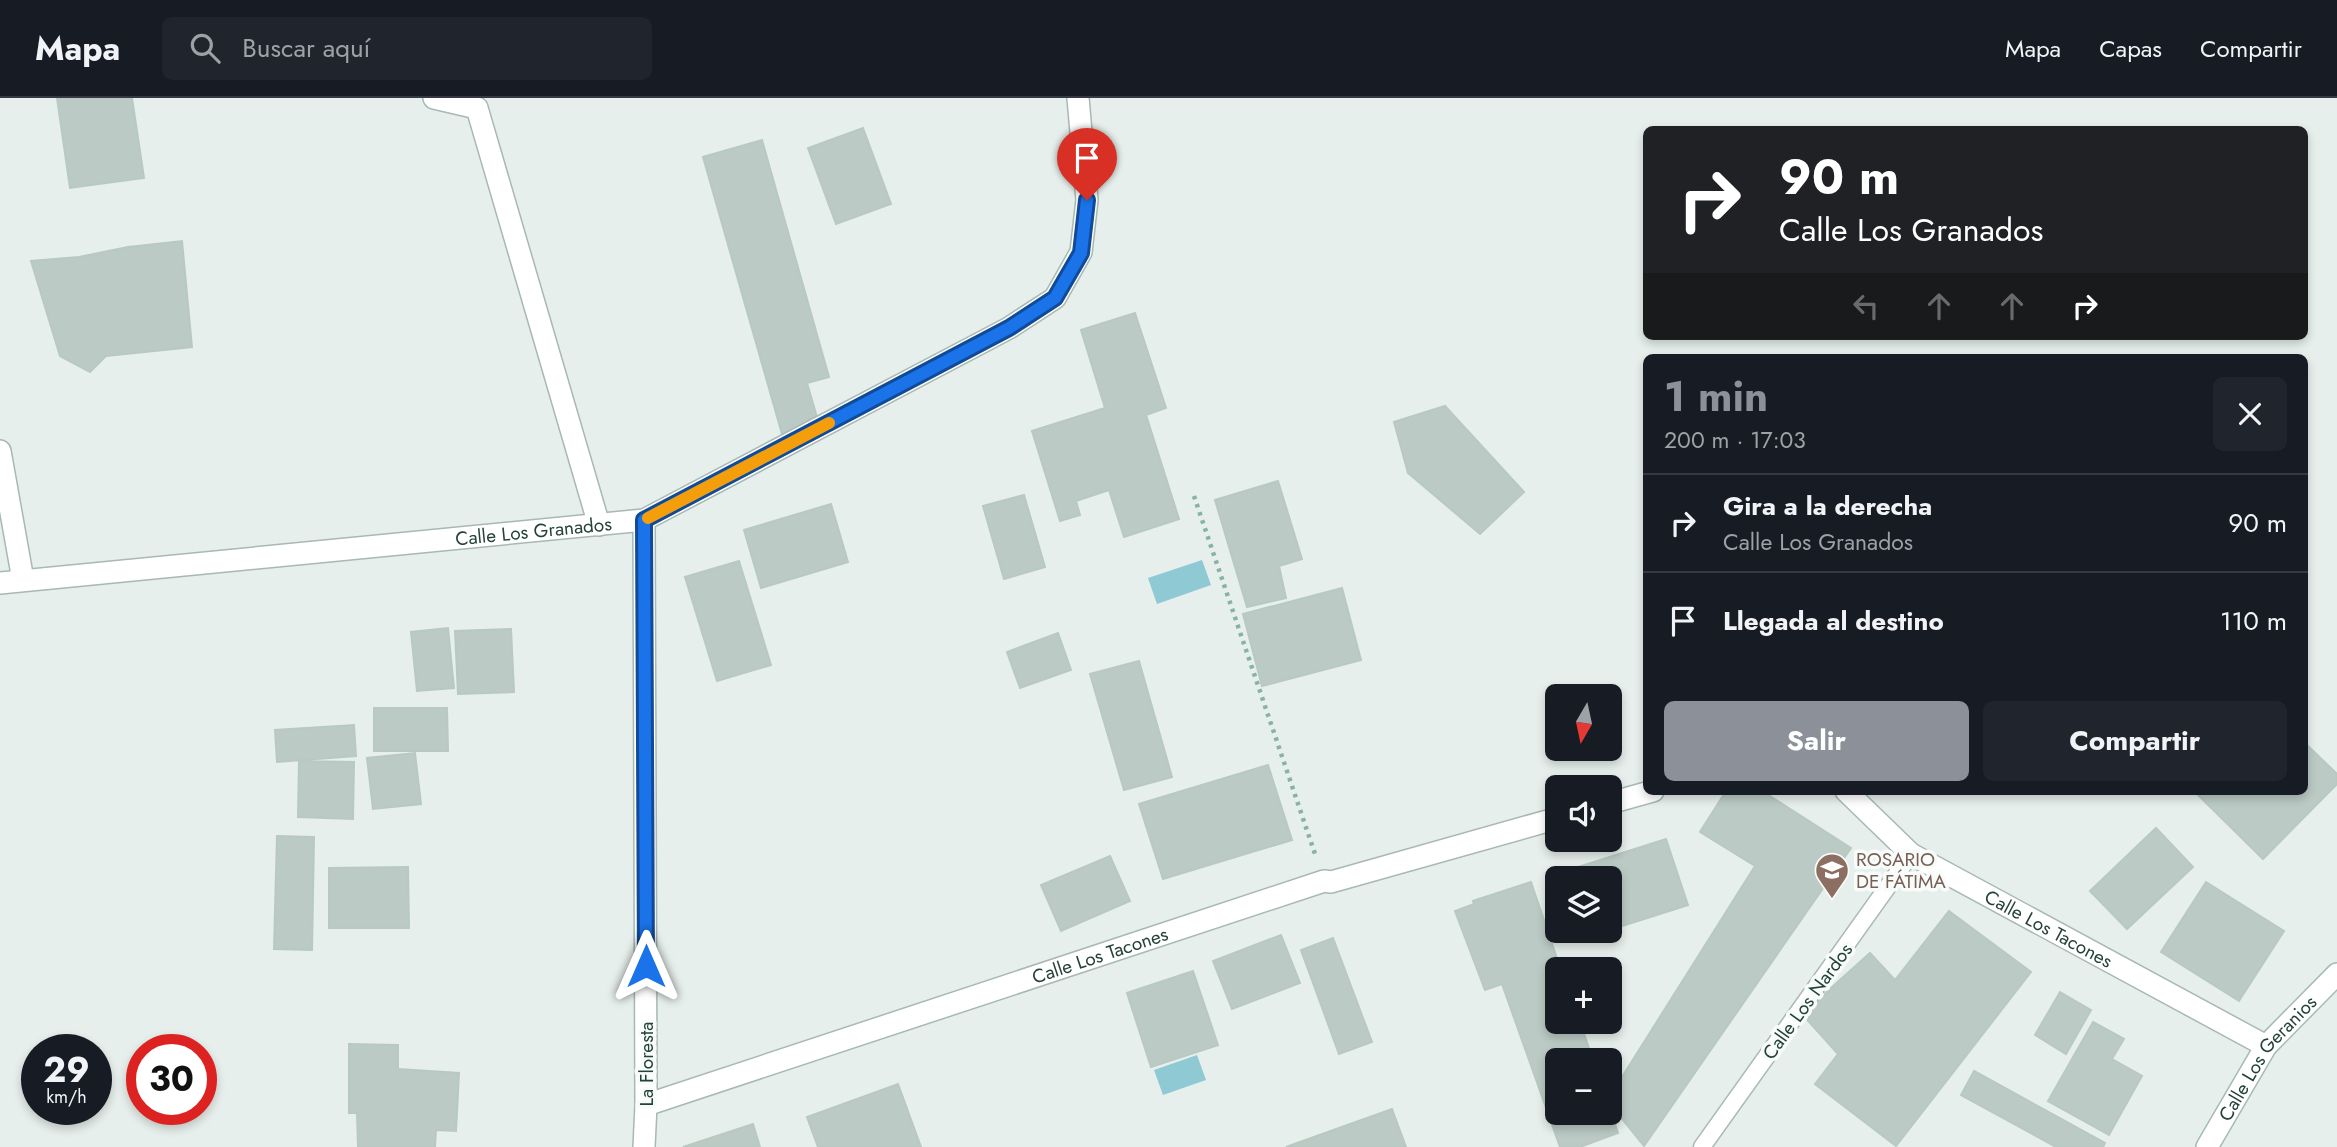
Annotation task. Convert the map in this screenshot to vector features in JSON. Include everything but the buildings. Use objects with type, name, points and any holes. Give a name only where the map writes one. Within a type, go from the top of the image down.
[{"type":"street","points":[[434,98],[477,108],[598,525]]},
{"type":"street","name":"Calle Los Granados","points":[[0,583],[644,520],[1009,328],[1055,298],[1081,253],[1083,239],[1087,200],[1078,98]]},
{"type":"street","points":[[0,451],[23,580]]},
{"type":"street","name":"La Floresta","points":[[644,520],[644,1147]]},
{"type":"street","points":[[1622,800],[1643,794]]},
{"type":"street","name":"Calle Los Tacones","points":[[1850,795],[1912,854],[2266,1046]]},
{"type":"street","name":"Calle Los Tacones","points":[[646,1105],[1324,881],[1331,882],[1545,822]]},
{"type":"street","name":"Calle Los Geranios","points":[[2207,1147],[2266,1046],[2337,974]]},
{"type":"lane","name":"Calle Los Nardos","points":[[1702,1147],[1912,854]]},
{"type":"path","points":[[1194,496],[1324,881]]},
{"type":"water","points":[[1202,560],[1211,585],[1157,604],[1148,578]]},
{"type":"water","points":[[1197,1055],[1206,1080],[1163,1095],[1154,1070]]},
{"type":"slow traffic","points":[[648,518],[829,423]]},
{"type":"place","name":"ROSARIO DE FÁTIMA","points":[[1832,900]]},
{"type":"route","points":[[646,966],[644,520],[1009,328],[1055,298],[1081,253],[1087,200]]}]
